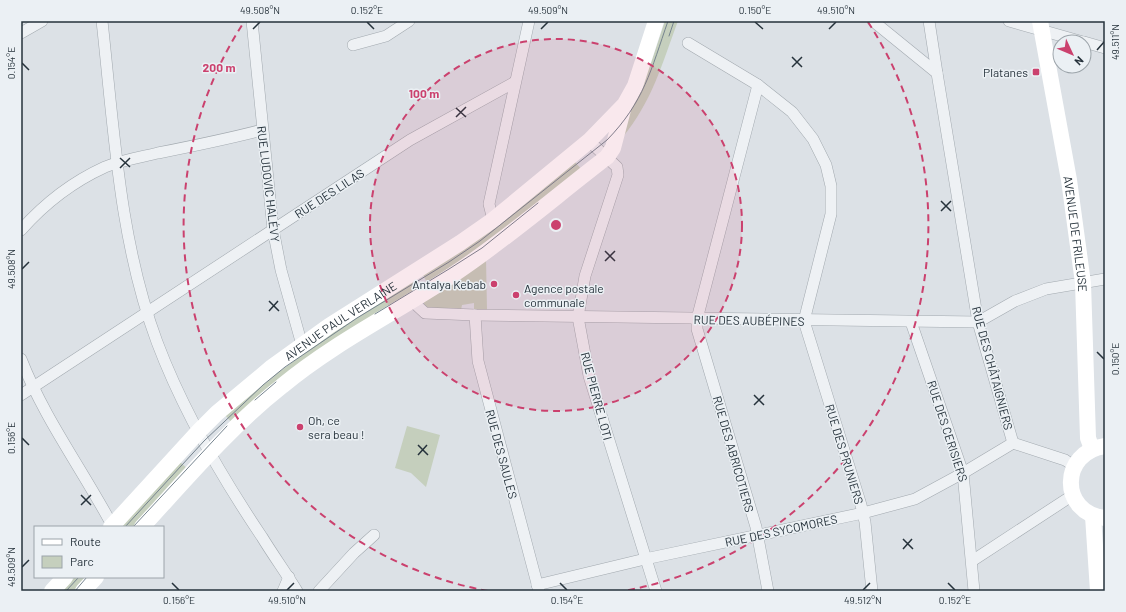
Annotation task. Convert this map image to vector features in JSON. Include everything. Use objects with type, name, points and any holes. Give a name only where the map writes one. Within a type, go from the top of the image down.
[{"type":"street","points":[[21,33],[42,21]]},
{"type":"street","points":[[102,21],[117,162],[130,249],[147,311],[171,374],[210,453],[262,538],[297,591]]},
{"type":"street","name":"RUE LUDOVIC HALÉVY","points":[[252,21],[273,229],[281,270],[302,345]]},
{"type":"street","points":[[353,45],[386,36],[409,21]]},
{"type":"street","points":[[493,220],[489,204],[529,21]]},
{"type":"street","name":"AVENUE PAUL VERLAINE","points":[[143,526],[210,453],[281,386],[344,341],[480,256],[607,157],[613,148],[625,104],[642,69],[656,21]]},
{"type":"street","points":[[873,21],[938,73]]},
{"type":"street","name":"RUE DES CHÂTAIGNIERS","points":[[929,21],[978,322],[1013,442],[1065,460],[1074,466]]},
{"type":"street","points":[[1009,21],[1041,26],[1062,34]]},
{"type":"street","name":"AVENUE DE FRILEUSE","points":[[1041,26],[1069,180],[1083,283],[1088,438],[1098,447]]},
{"type":"street","points":[[688,43],[758,85],[792,112],[813,139],[826,165],[831,186],[831,214],[804,321]]},
{"type":"street","points":[[1092,44],[1105,48]]},
{"type":"street","name":"RUE DES LILAS","points":[[21,395],[410,140],[515,82]]},
{"type":"street","points":[[697,319],[758,85]]},
{"type":"street","name":"AVENUE PAUL VERLAINE","points":[[111,526],[199,431],[223,408],[302,345],[493,220],[589,140],[625,104]]},
{"type":"street","points":[[21,230],[39,210],[57,195],[77,182],[117,162],[262,130]]},
{"type":"street","name":"RUE PIERRE LOTI","points":[[589,140],[617,167],[618,175],[585,276],[578,317],[589,376],[656,591]]},
{"type":"street","name":"RUE DES AUBÉPINES","points":[[411,300],[425,313],[474,315],[804,321],[978,322],[1015,301],[1046,289],[1105,279]]},
{"type":"street","name":"RUE DES SAULES","points":[[474,315],[478,362],[538,588]]},
{"type":"street","name":"RUE DES ABRICOTIERS","points":[[697,319],[697,329],[758,535],[768,591]]},
{"type":"street","name":"RUE DES PRUNIERS","points":[[804,321],[863,513],[872,591]]},
{"type":"street","name":"RUE DES CERISIERS","points":[[911,322],[964,474],[974,591]]},
{"type":"street","points":[[21,359],[32,387],[111,526]]},
{"type":"street","name":"RUE DES SYCOMORES","points":[[538,588],[645,559],[863,513],[915,499],[964,474],[1013,442]]},
{"type":"street","points":[[1098,447],[1078,460],[1074,466],[1070,480],[1073,495],[1081,507],[1099,517],[1097,566],[1098,591]]},
{"type":"street","points":[[972,561],[1073,495]]},
{"type":"street","points":[[319,591],[354,553],[374,535]]},
{"type":"street","points":[[1097,566],[1105,546]]},
{"type":"street","points":[[283,591],[289,577]]},
{"type":"street","points":[[52,591],[64,578]]},
{"type":"street","points":[[83,591],[95,578]]},
{"type":"green space","points":[[665,21],[678,21],[649,96],[633,124],[622,138],[626,114],[651,63]]},
{"type":"green space","points":[[575,162],[583,171],[429,286],[423,275]]},
{"type":"green space","points":[[486,259],[487,310],[474,310],[474,303],[462,305],[461,310],[427,308],[424,301]]},
{"type":"green space","points":[[416,279],[422,290],[233,424],[225,415],[316,341]]},
{"type":"green space","points":[[407,426],[440,435],[426,487],[411,473],[395,468]]},
{"type":"green space","points":[[180,462],[189,470],[138,526],[122,526]]},
{"type":"green space","points":[[74,578],[90,578],[78,591],[62,591]]},
{"type":"tram line","points":[[126,526],[204,441],[263,385],[285,367],[357,318],[449,262],[480,241],[607,140],[620,126],[638,99],[651,70],[668,21]]},
{"type":"tram line","points":[[669,36],[674,21]]},
{"type":"tram line","points":[[375,314],[482,248],[538,203]]},
{"type":"tram line","points":[[255,400],[276,382]]},
{"type":"tram line","points":[[134,526],[227,426]]},
{"type":"tram line","points":[[66,591],[78,578]]},
{"type":"tram line","points":[[75,591],[86,578]]},
{"type":"place","name":"Platanes","points":[[1036,72]]},
{"type":"place","name":"Antalya Kebab","points":[[494,284]]},
{"type":"place","name":"Agence postale communale","points":[[516,295]]},
{"type":"place","name":"Oh, ce sera beau !","points":[[300,427]]}]
